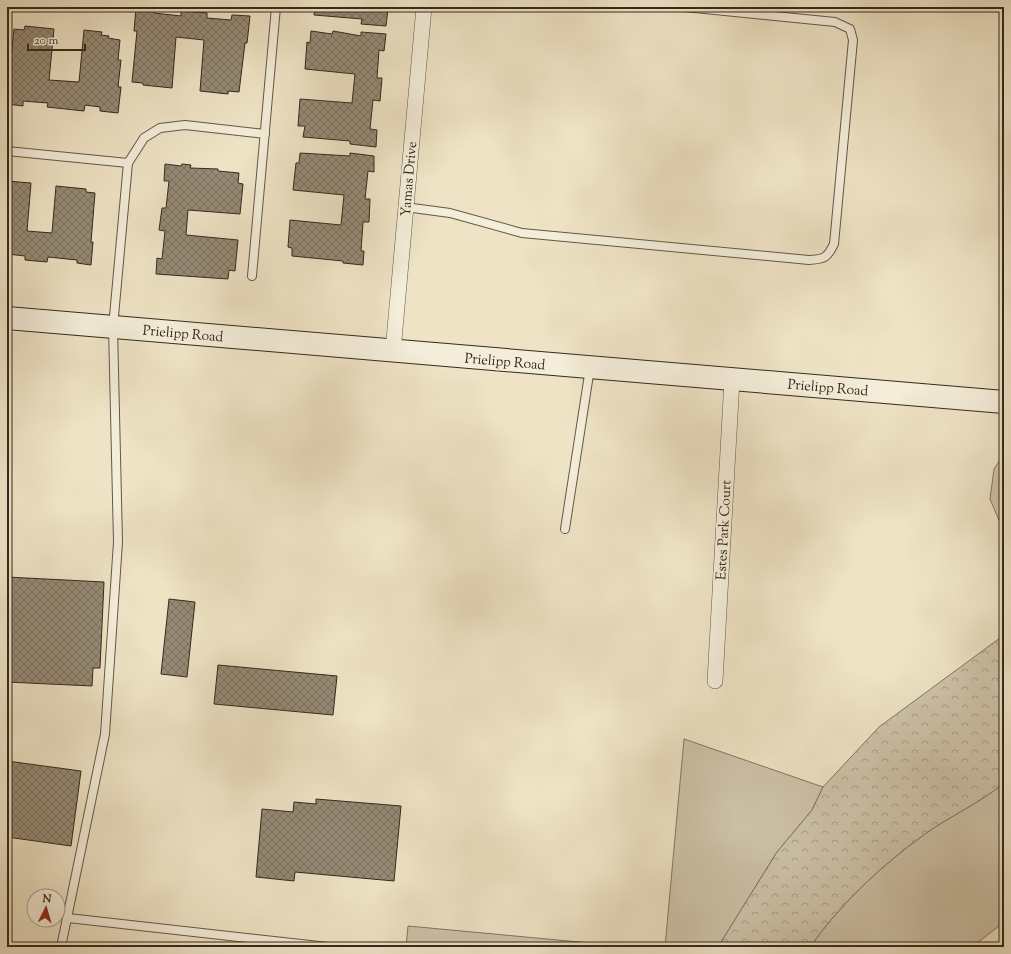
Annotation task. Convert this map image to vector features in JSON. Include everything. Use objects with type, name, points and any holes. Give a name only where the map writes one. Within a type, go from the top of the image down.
[{"type":"street","name":"Yamas Drive","points":[[392,351],[424,7]]},
{"type":"street","name":"Prielipp Road","points":[[7,318],[1004,402]]},
{"type":"street","name":"Estes Park Court","points":[[715,681],[732,380]]},
{"type":"lane","points":[[252,276],[276,7]]},
{"type":"lane","points":[[405,207],[450,213],[522,233],[809,260],[822,259],[829,254],[834,244],[854,40],[850,29],[835,22],[685,7]]},
{"type":"lane","points":[[61,947],[105,734],[118,542],[113,327],[128,163],[144,138],[160,128],[173,125],[265,134]]},
{"type":"lane","points":[[7,152],[128,163]]},
{"type":"lane","points":[[565,529],[590,368]]},
{"type":"lane","points":[[68,918],[328,947]]},
{"type":"green space","points":[[1004,454],[1004,532],[990,499],[994,469]]},
{"type":"green space","points":[[1004,635],[1004,783],[985,797],[925,834],[893,859],[849,900],[810,947],[718,947],[777,852],[812,810],[823,787],[879,727]]},
{"type":"green space","points":[[684,739],[823,787],[812,810],[777,852],[718,947],[665,947]]},
{"type":"green space","points":[[1004,783],[1004,922],[976,944],[976,947],[810,947],[849,900],[893,859],[925,834],[985,797]]},
{"type":"green space","points":[[408,926],[633,947],[406,947]]},
{"type":"building","points":[[315,7],[382,7],[382,9],[388,9],[386,26],[361,24],[362,19],[314,15]]},
{"type":"building","points":[[136,8],[154,10],[154,13],[181,16],[181,11],[207,13],[207,18],[231,20],[232,15],[250,16],[239,92],[228,91],[228,94],[200,91],[204,40],[176,37],[172,88],[143,85],[143,83],[132,82],[137,31],[134,31]]},
{"type":"building","points":[[25,26],[54,29],[49,80],[79,82],[84,30],[102,32],[101,35],[120,40],[118,60],[121,60],[118,87],[121,87],[118,113],[100,111],[100,107],[85,105],[84,111],[47,107],[48,103],[23,101],[23,106],[7,104],[7,76],[9,76],[14,29],[24,30]]},
{"type":"building","points":[[311,31],[332,34],[333,31],[361,36],[361,32],[386,34],[384,51],[379,50],[377,78],[382,78],[380,101],[373,100],[370,129],[377,130],[376,147],[350,144],[350,141],[303,137],[305,126],[298,126],[300,99],[352,103],[355,74],[305,69],[307,42],[310,43]]},
{"type":"building","points":[[300,153],[350,156],[350,153],[374,156],[374,172],[368,171],[365,199],[370,199],[369,222],[363,222],[361,251],[364,251],[363,265],[343,263],[343,261],[292,256],[292,248],[288,247],[290,220],[341,225],[344,195],[293,190],[296,163],[299,163]]},
{"type":"building","points":[[165,164],[181,166],[182,164],[191,165],[190,168],[218,169],[218,171],[239,173],[238,183],[243,184],[240,214],[188,210],[186,235],[238,240],[235,271],[229,270],[228,279],[156,274],[157,258],[162,259],[165,231],[159,230],[162,208],[166,208],[169,181],[164,181]]},
{"type":"building","points":[[7,181],[31,183],[27,231],[52,233],[56,186],[86,189],[86,192],[95,193],[91,242],[93,242],[91,265],[77,263],[77,260],[48,257],[47,262],[25,260],[25,256],[7,254]]},
{"type":"building","points":[[7,577],[104,582],[100,668],[93,668],[92,686],[7,682]]},
{"type":"building","points":[[169,599],[195,602],[187,677],[161,674]]},
{"type":"building","points":[[218,665],[337,676],[333,715],[214,704]]},
{"type":"building","points":[[7,761],[81,771],[71,846],[7,837]]},
{"type":"building","points":[[316,799],[401,806],[394,881],[295,872],[294,881],[256,877],[262,809],[293,812],[294,802],[316,804]]}]
